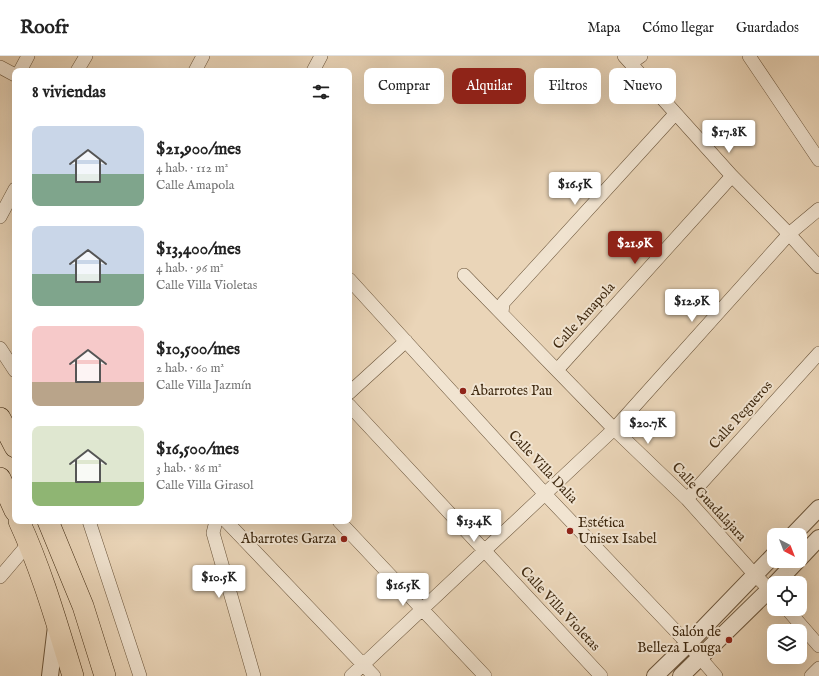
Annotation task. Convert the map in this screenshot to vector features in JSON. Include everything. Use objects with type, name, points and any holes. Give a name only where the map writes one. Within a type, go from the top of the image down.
[{"type":"highway","points":[[0,418],[12,441]]},
{"type":"highway","points":[[0,478],[12,504]]},
{"type":"highway","points":[[20,524],[29,543],[73,676]]},
{"type":"highway","points":[[49,524],[83,606],[105,676]]},
{"type":"street","points":[[22,68],[28,56]]},
{"type":"street","points":[[79,68],[86,56]]},
{"type":"street","points":[[197,68],[203,56]]},
{"type":"street","points":[[315,68],[321,56]]},
{"type":"street","points":[[749,56],[819,160]]},
{"type":"street","points":[[632,58],[676,114],[732,176],[819,267]]},
{"type":"street","points":[[0,67],[12,73]]},
{"type":"street","points":[[502,313],[503,303],[676,114]]},
{"type":"street","name":"Calle Amapola","points":[[557,370],[732,176]]},
{"type":"street","points":[[0,217],[12,195]]},
{"type":"street","points":[[351,676],[614,429],[789,234],[819,209]]},
{"type":"street","name":"Calle Guadalajara","points":[[464,275],[502,313],[508,322],[614,429],[687,499],[755,575],[767,583]]},
{"type":"street","name":"Calle Villa Dalia","points":[[352,282],[545,494],[688,644],[716,676]]},
{"type":"street","points":[[352,390],[406,341]]},
{"type":"street","points":[[0,348],[12,366]]},
{"type":"street","name":"Calle Pegueros","points":[[687,499],[819,353]]},
{"type":"street","name":"Calle Villa Violetas","points":[[352,408],[601,676]]},
{"type":"street","points":[[800,528],[819,508]]},
{"type":"street","points":[[90,524],[140,676]]},
{"type":"street","points":[[215,524],[213,533],[254,676]]},
{"type":"street","points":[[229,524],[374,676]]},
{"type":"street","points":[[343,524],[485,676]]},
{"type":"street","points":[[807,551],[819,538]]},
{"type":"street","points":[[0,577],[29,543]]},
{"type":"street","points":[[655,676],[767,562]]},
{"type":"street","points":[[784,576],[791,568]]},
{"type":"street","points":[[681,676],[767,595]]},
{"type":"street","points":[[793,616],[819,646]]},
{"type":"street","points":[[50,676],[56,621]]},
{"type":"street","points":[[811,676],[819,668]]},
{"type":"place","name":"Abarrotes Pau","points":[[463,391]]},
{"type":"place","name":"Estética Unisex Isabel","points":[[570,531]]},
{"type":"place","name":"Abarrotes Garza","points":[[344,539]]},
{"type":"place","name":"Salón de Belleza Louga","points":[[729,640]]}]
